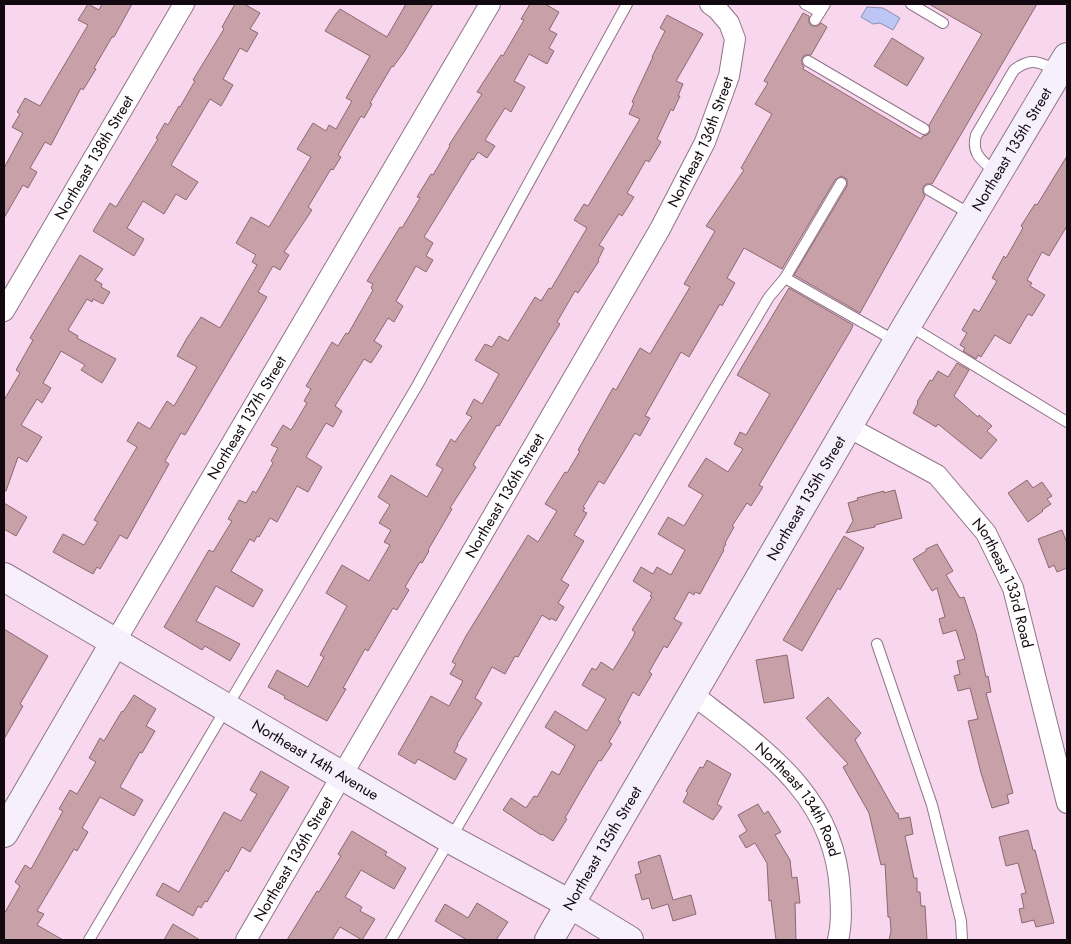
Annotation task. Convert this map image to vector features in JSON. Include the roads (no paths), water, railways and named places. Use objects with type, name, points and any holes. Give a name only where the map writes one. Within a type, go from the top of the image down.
[{"type":"main road","name":"Northeast 135th Street","points":[[549,940],[902,334],[1063,64]]},
{"type":"main road","name":"Northeast 14th Avenue","points":[[4,577],[450,839],[570,904],[630,940]]},
{"type":"main road","name":"Northeast 137th Street","points":[[4,833],[114,642]]},
{"type":"street","name":"Northeast 138th Street","points":[[4,311],[184,4]]},
{"type":"street","name":"Northeast 137th Street","points":[[114,642],[490,4]]},
{"type":"street","name":"Northeast 136th Street","points":[[246,940],[660,229],[705,142],[729,76],[735,39],[729,22],[710,4]]},
{"type":"street","name":"Northeast 133rd Road","points":[[848,427],[937,475],[986,533],[1013,588],[1067,803]]},
{"type":"street","name":"Northeast 134th Road","points":[[692,694],[780,764],[811,801],[824,825],[836,857],[842,928],[838,940]]},
{"type":"lane","points":[[89,940],[417,386],[627,4]]},
{"type":"lane","points":[[806,4],[820,12]]},
{"type":"lane","points":[[911,4],[943,22]]},
{"type":"lane","points":[[808,61],[924,129]]},
{"type":"lane","points":[[998,174],[975,152],[976,135],[1014,70],[1024,62],[1034,61],[1063,64]]},
{"type":"lane","points":[[390,940],[718,381],[769,297],[785,278],[841,183]]},
{"type":"lane","points":[[929,190],[973,216]]},
{"type":"lane","points":[[785,278],[902,334],[1067,422]]},
{"type":"lane","points":[[877,644],[932,805],[961,921],[962,940]]},
{"type":"water","points":[[867,7],[883,8],[900,18],[893,30],[880,23],[873,24],[861,17]]}]
